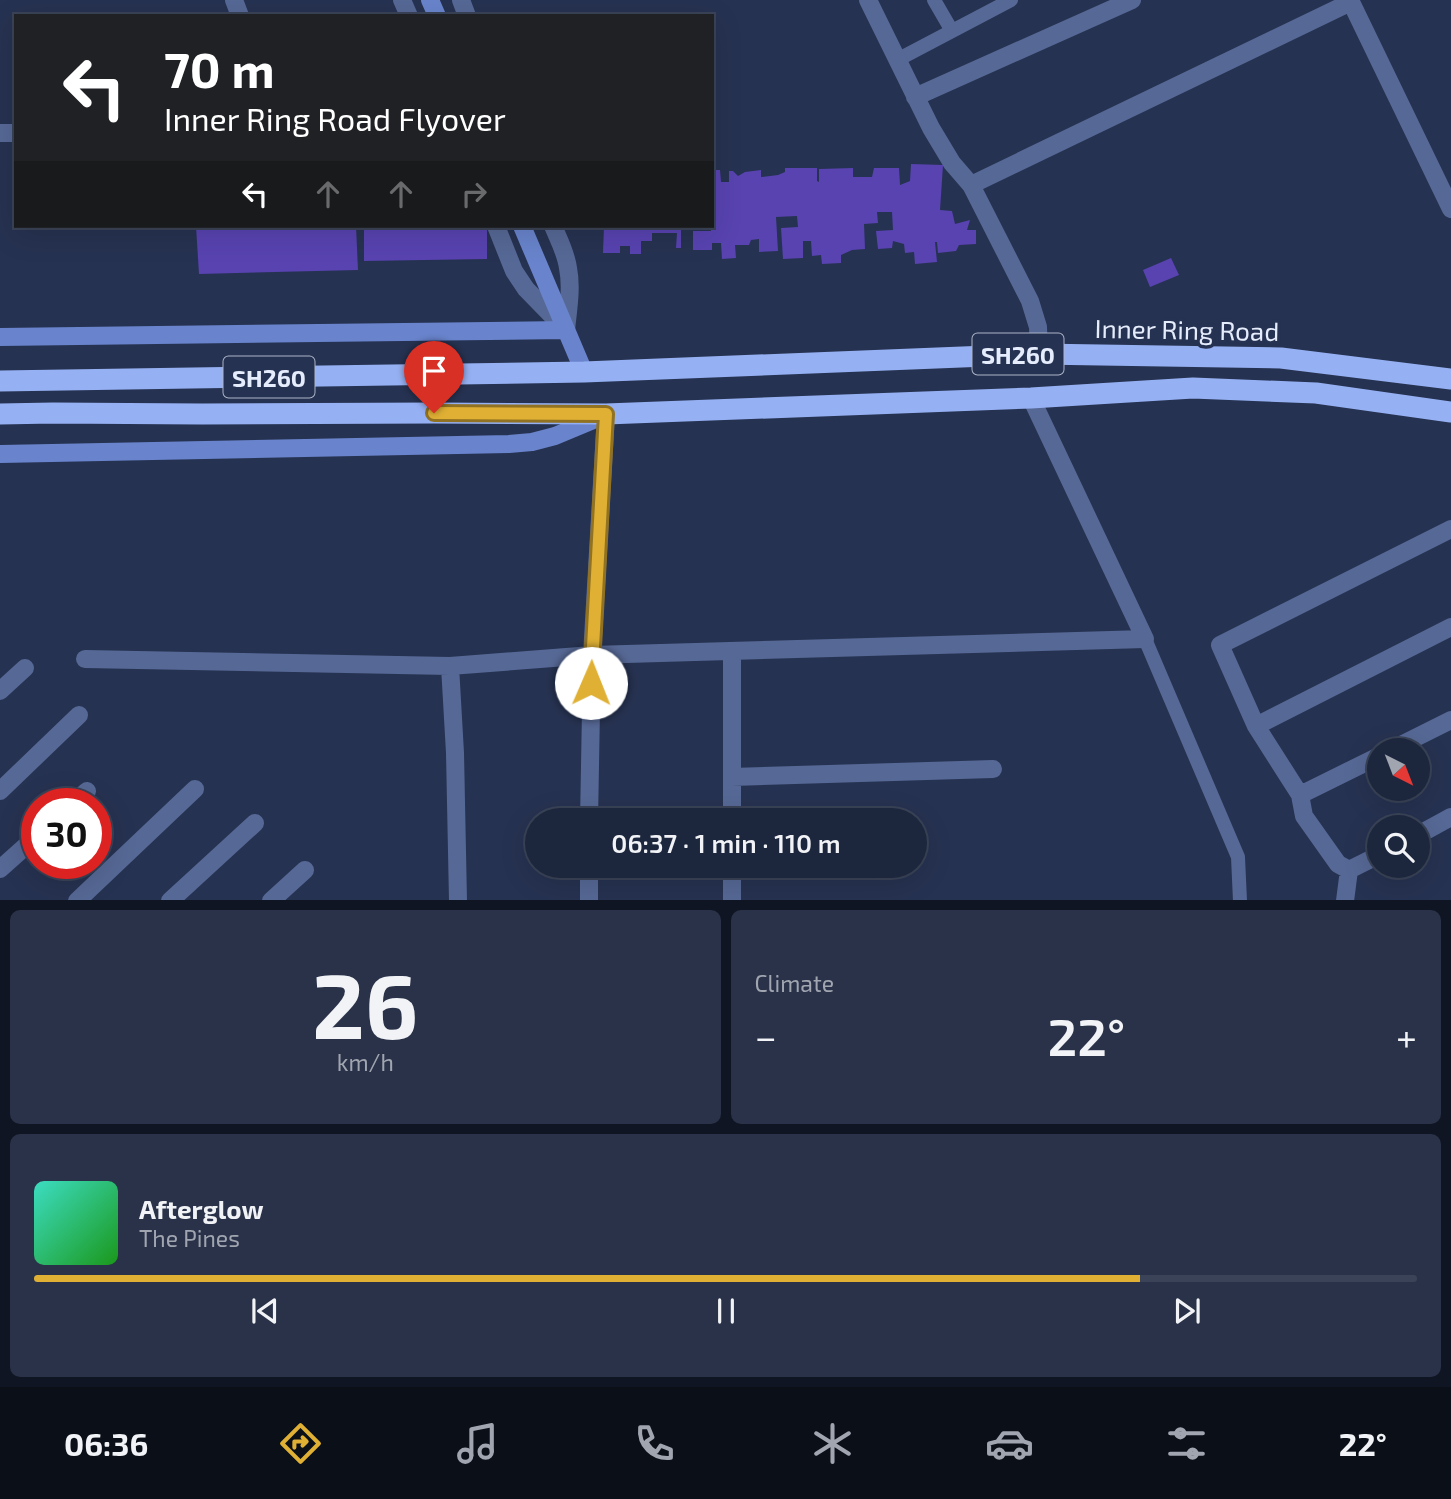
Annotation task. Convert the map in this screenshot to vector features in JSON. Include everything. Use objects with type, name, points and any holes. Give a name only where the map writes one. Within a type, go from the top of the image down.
[{"type":"highway","name":"Inner Ring Road","points":[[584,372],[1040,354],[1281,358],[1451,379]]},
{"type":"highway","name":"SH260","points":[[0,381],[584,372]]},
{"type":"highway","points":[[0,414],[606,414],[1031,398],[1193,388],[1316,393],[1451,412]]},
{"type":"street","points":[[868,0],[931,128],[952,163],[971,186],[1030,301],[1038,327],[1040,354]]},
{"type":"street","points":[[915,97],[1132,0]]},
{"type":"street","points":[[971,186],[1350,1],[1451,209]]},
{"type":"street","points":[[497,228],[514,271],[526,289],[566,330]]},
{"type":"street","points":[[523,228],[584,372]]},
{"type":"street","points":[[555,228],[569,270],[566,330]]},
{"type":"street","points":[[0,337],[566,330]]},
{"type":"street","points":[[85,659],[450,666],[592,655],[1145,639],[1031,398]]},
{"type":"street","points":[[0,454],[509,444],[533,442],[555,436],[606,414],[592,655],[590,808]]},
{"type":"street","points":[[1349,870],[1338,864],[1304,816],[1300,795],[1256,726],[1220,645],[1451,529]]},
{"type":"street","points":[[1256,726],[1451,627]]},
{"type":"street","points":[[732,808],[733,651]]},
{"type":"street","points":[[450,666],[458,900]]},
{"type":"street","points":[[0,691],[25,668]]},
{"type":"street","points":[[0,791],[79,715]]},
{"type":"street","points":[[1415,738],[1451,720]]},
{"type":"street","points":[[1300,795],[1367,762]]},
{"type":"street","points":[[732,777],[993,769]]},
{"type":"street","points":[[77,900],[195,789]]},
{"type":"street","points":[[1430,828],[1451,817]]},
{"type":"street","points":[[171,900],[255,823]]},
{"type":"street","points":[[0,869],[21,850]]},
{"type":"street","points":[[1349,870],[1367,861]]},
{"type":"street","points":[[272,900],[305,870]]},
{"type":"street","points":[[1345,900],[1349,870]]},
{"type":"street","points":[[589,878],[589,900]]},
{"type":"street","points":[[732,878],[732,900]]},
{"type":"lane","points":[[934,0],[952,31]]},
{"type":"lane","points":[[897,60],[1011,0]]},
{"type":"lane","points":[[1145,639],[1238,857],[1240,900]]},
{"type":"building","points":[[911,164],[943,165],[940,210],[952,211],[955,224],[970,220],[967,230],[976,230],[976,244],[959,245],[956,251],[938,253],[935,242],[937,262],[915,264],[914,252],[905,253],[904,244],[893,241],[892,248],[878,249],[876,231],[893,230],[892,212],[877,212],[878,223],[864,224],[865,249],[852,250],[841,255],[841,263],[822,264],[821,255],[812,256],[811,241],[803,241],[803,258],[783,259],[781,228],[798,227],[797,216],[776,217],[778,251],[759,252],[759,239],[751,240],[749,245],[735,245],[736,258],[722,259],[721,243],[712,243],[712,250],[693,250],[693,231],[711,231],[711,228],[714,228],[714,170],[720,170],[721,182],[729,182],[729,171],[738,176],[745,172],[761,170],[761,177],[778,175],[785,172],[785,168],[817,168],[819,182],[819,169],[853,168],[853,177],[872,177],[874,168],[899,168],[900,185],[910,181]]},
{"type":"building","points":[[196,228],[356,228],[358,270],[199,274]]},
{"type":"building","points":[[364,228],[487,228],[487,259],[364,261]]},
{"type":"building","points":[[604,228],[681,228],[681,248],[676,248],[677,233],[652,233],[652,241],[641,241],[641,254],[630,254],[630,246],[620,246],[620,253],[603,253]]},
{"type":"building","points":[[1171,258],[1179,275],[1150,287],[1143,270]]},
{"type":"route","points":[[434,413],[606,414],[591,683]]}]
